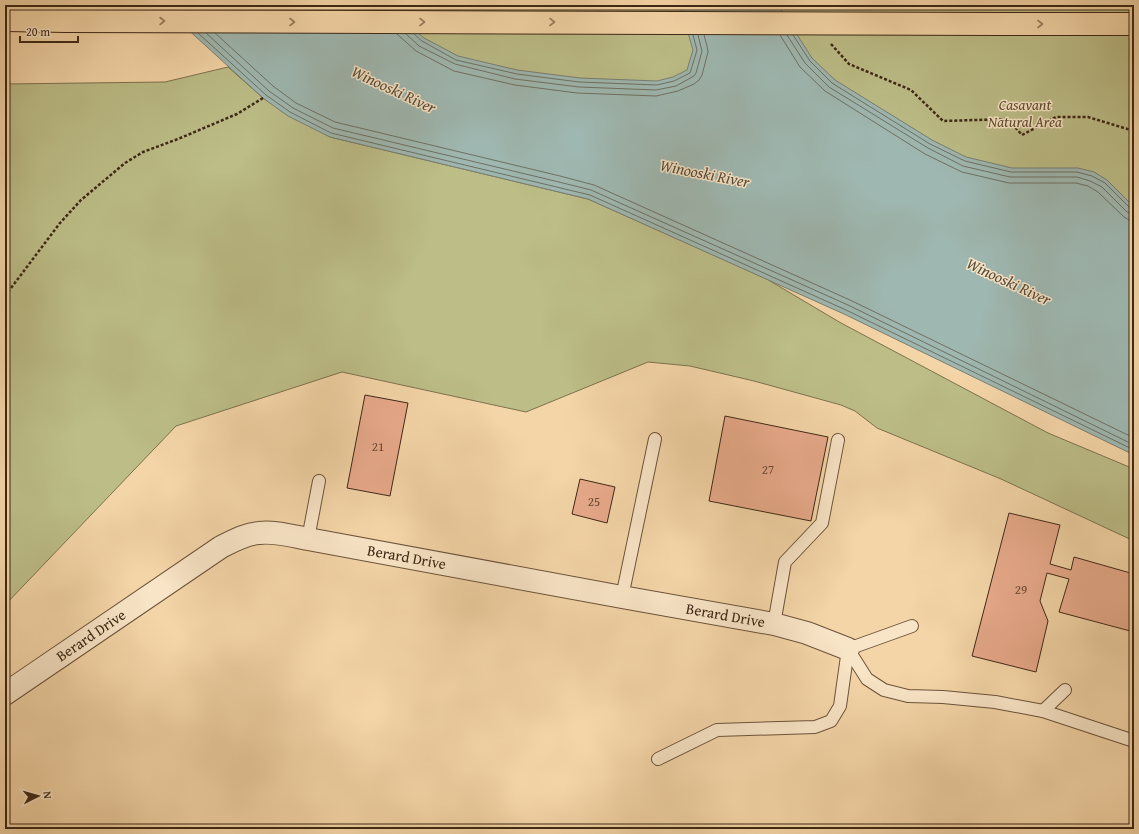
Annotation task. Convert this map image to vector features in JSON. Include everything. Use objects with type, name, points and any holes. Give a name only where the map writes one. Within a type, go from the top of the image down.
[{"type":"highway","points":[[5,20],[1134,24]]},
{"type":"street","name":"Berard Drive","points":[[5,694],[221,547],[240,537],[259,532],[276,533],[774,624],[807,633],[848,649]]},
{"type":"lane","points":[[622,597],[655,439]]},
{"type":"lane","points":[[774,624],[785,562],[822,523],[838,440]]},
{"type":"lane","points":[[308,539],[319,482]]},
{"type":"lane","points":[[848,649],[912,626]]},
{"type":"lane","points":[[848,649],[867,679],[884,690],[908,696],[943,697],[995,702],[1043,711],[1134,741]]},
{"type":"lane","points":[[658,759],[717,730],[815,727],[831,720],[840,706],[848,649]]},
{"type":"lane","points":[[1043,711],[1065,690]]},
{"type":"path","points":[[829,43],[849,64],[911,90],[943,121],[1008,119],[1022,134],[1056,117],[1088,117],[1134,131]]},
{"type":"path","points":[[5,296],[60,223],[81,200],[125,163],[143,152],[237,114],[263,98]]},
{"type":"green space","name":"Casavant Natural Area","points":[[348,5],[1134,5],[1134,286],[591,130]]},
{"type":"green space","points":[[228,67],[263,98],[330,137],[588,199],[765,278],[841,323],[1048,433],[1134,469],[1134,541],[1001,479],[877,428],[855,411],[841,405],[754,381],[690,366],[648,362],[526,412],[342,372],[176,426],[5,605],[5,84],[165,82]]},
{"type":"water","name":"Winooski River","points":[[161,5],[386,5],[424,38],[458,56],[517,70],[580,78],[657,81],[673,77],[687,70],[693,50],[680,5],[778,5],[812,58],[835,80],[932,140],[966,157],[1012,168],[1078,168],[1094,172],[1107,180],[1134,207],[1134,455],[844,314],[588,199],[330,137],[288,116],[263,98]]},
{"type":"building","points":[[365,395],[408,403],[390,496],[347,488]]},
{"type":"building","points":[[725,416],[828,437],[811,521],[709,501]]},
{"type":"building","points":[[580,479],[615,487],[607,523],[572,514]]},
{"type":"building","points":[[1009,513],[1060,525],[1050,564],[1071,570],[1074,557],[1134,574],[1134,632],[1059,612],[1069,579],[1047,573],[1040,601],[1048,621],[1036,672],[972,656]]}]
